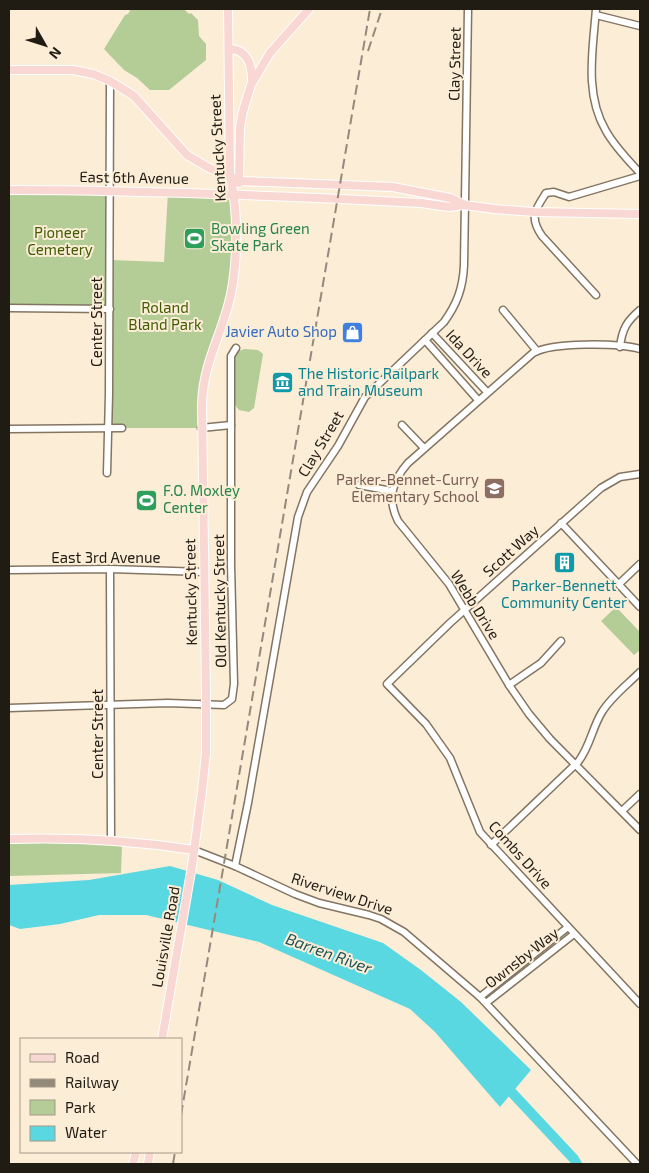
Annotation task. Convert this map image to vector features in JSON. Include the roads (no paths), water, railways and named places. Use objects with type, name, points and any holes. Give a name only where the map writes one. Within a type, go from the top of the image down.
[{"type":"main road","name":"Kentucky Street","points":[[194,850],[204,769],[206,704],[202,397],[206,371],[228,308],[233,285],[235,254],[235,194],[230,177],[228,9]]},
{"type":"main road","points":[[235,194],[240,181],[240,127],[243,111],[252,85],[270,53],[309,9]]},
{"type":"main road","points":[[229,49],[239,51],[248,60],[252,70],[252,85]]},
{"type":"main road","points":[[9,70],[72,70],[93,74],[110,81],[134,96],[187,155],[209,168],[240,181],[393,187],[450,198],[464,205],[494,210],[640,214]]},
{"type":"main road","name":"East 6th Avenue","points":[[9,190],[111,190],[235,194],[421,203],[449,207],[464,205]]},
{"type":"main road","name":"Riverview Drive","points":[[9,840],[50,838],[111,839],[194,850]]},
{"type":"main road","name":"Louisville Road","points":[[162,1038],[194,850]]},
{"type":"street","name":"Clay Street","points":[[234,866],[248,803],[298,517],[303,500],[338,446],[358,406],[365,397],[432,334],[450,313],[462,289],[468,9]]},
{"type":"street","points":[[596,295],[542,236],[536,225],[534,212],[546,192],[554,192],[569,197],[640,174],[610,138],[597,111],[592,82],[596,12],[640,26]]},
{"type":"street","name":"Center Street","points":[[107,473],[111,190],[110,81]]},
{"type":"street","points":[[9,308],[110,309]]},
{"type":"street","points":[[503,310],[537,351]]},
{"type":"street","points":[[620,347],[626,324],[640,310]]},
{"type":"street","name":"Ida Drive","points":[[432,334],[487,392]]},
{"type":"street","name":"Ida Drive","points":[[425,340],[478,400]]},
{"type":"street","points":[[359,485],[392,491],[400,472],[424,448],[525,358],[537,351],[559,345],[620,347],[640,350]]},
{"type":"street","name":"Old Kentucky Street","points":[[206,704],[222,705],[228,703],[233,696],[230,425],[231,356],[236,348]]},
{"type":"street","points":[[202,428],[230,425]]},
{"type":"street","points":[[402,425],[424,448]]},
{"type":"street","points":[[9,429],[122,428]]},
{"type":"street","name":"Scott Way","points":[[387,684],[465,610],[607,484],[620,477],[640,474]]},
{"type":"street","name":"Webb Drive","points":[[392,491],[392,505],[398,521],[438,569],[465,610],[509,685],[536,723],[640,830]]},
{"type":"street","points":[[561,523],[640,607]]},
{"type":"street","points":[[619,584],[640,564]]},
{"type":"street","name":"Center Street","points":[[110,569],[111,839]]},
{"type":"street","name":"East 3rd Avenue","points":[[9,570],[110,569],[204,572]]},
{"type":"street","points":[[509,685],[542,663],[561,641]]},
{"type":"street","points":[[491,845],[576,764],[588,748],[605,707],[640,672]]},
{"type":"street","name":"Combs Drive","points":[[387,684],[426,724],[450,758],[477,826],[491,845],[640,1004]]},
{"type":"street","points":[[9,708],[206,704]]},
{"type":"street","points":[[622,811],[640,794]]},
{"type":"street","name":"Riverview Drive","points":[[194,850],[307,899],[369,915],[393,925],[421,945],[480,996],[637,1164]]},
{"type":"street","name":"Ownsby Way","points":[[480,996],[568,927]]},
{"type":"street","name":"Ownsby Way","points":[[486,1003],[574,934]]},
{"type":"water","points":[[170,866],[218,880],[272,905],[383,943],[461,1002],[531,1070],[500,1107],[435,1032],[410,1009],[259,942],[146,915],[99,915],[60,924],[20,929],[9,925],[9,885],[89,880]]},
{"type":"waterway","name":"Barren River","points":[[503,1083],[577,1164]]},
{"type":"railway","points":[[182,1109],[370,9]]},
{"type":"railway","points":[[368,51],[382,9]]},
{"type":"railway","points":[[173,1164],[175,1153]]},
{"type":"place","name":"Bowling Green Skate Park","points":[[195,238]]},
{"type":"place","name":"Javier Auto Shop","points":[[353,332]]},
{"type":"place","name":"The Historic Railpark and Train Museum","points":[[282,383]]},
{"type":"place","name":"Parker-Bennet-Curry Elementary School","points":[[495,489]]},
{"type":"place","name":"F.O. Moxley Center","points":[[147,500]]},
{"type":"place","name":"Parker-Bennett Community Center","points":[[564,563]]},
{"type":"park label","name":"Pioneer Cemetery","points":[[60,242]]},
{"type":"park label","name":"Roland Bland Park","points":[[165,316]]}]
